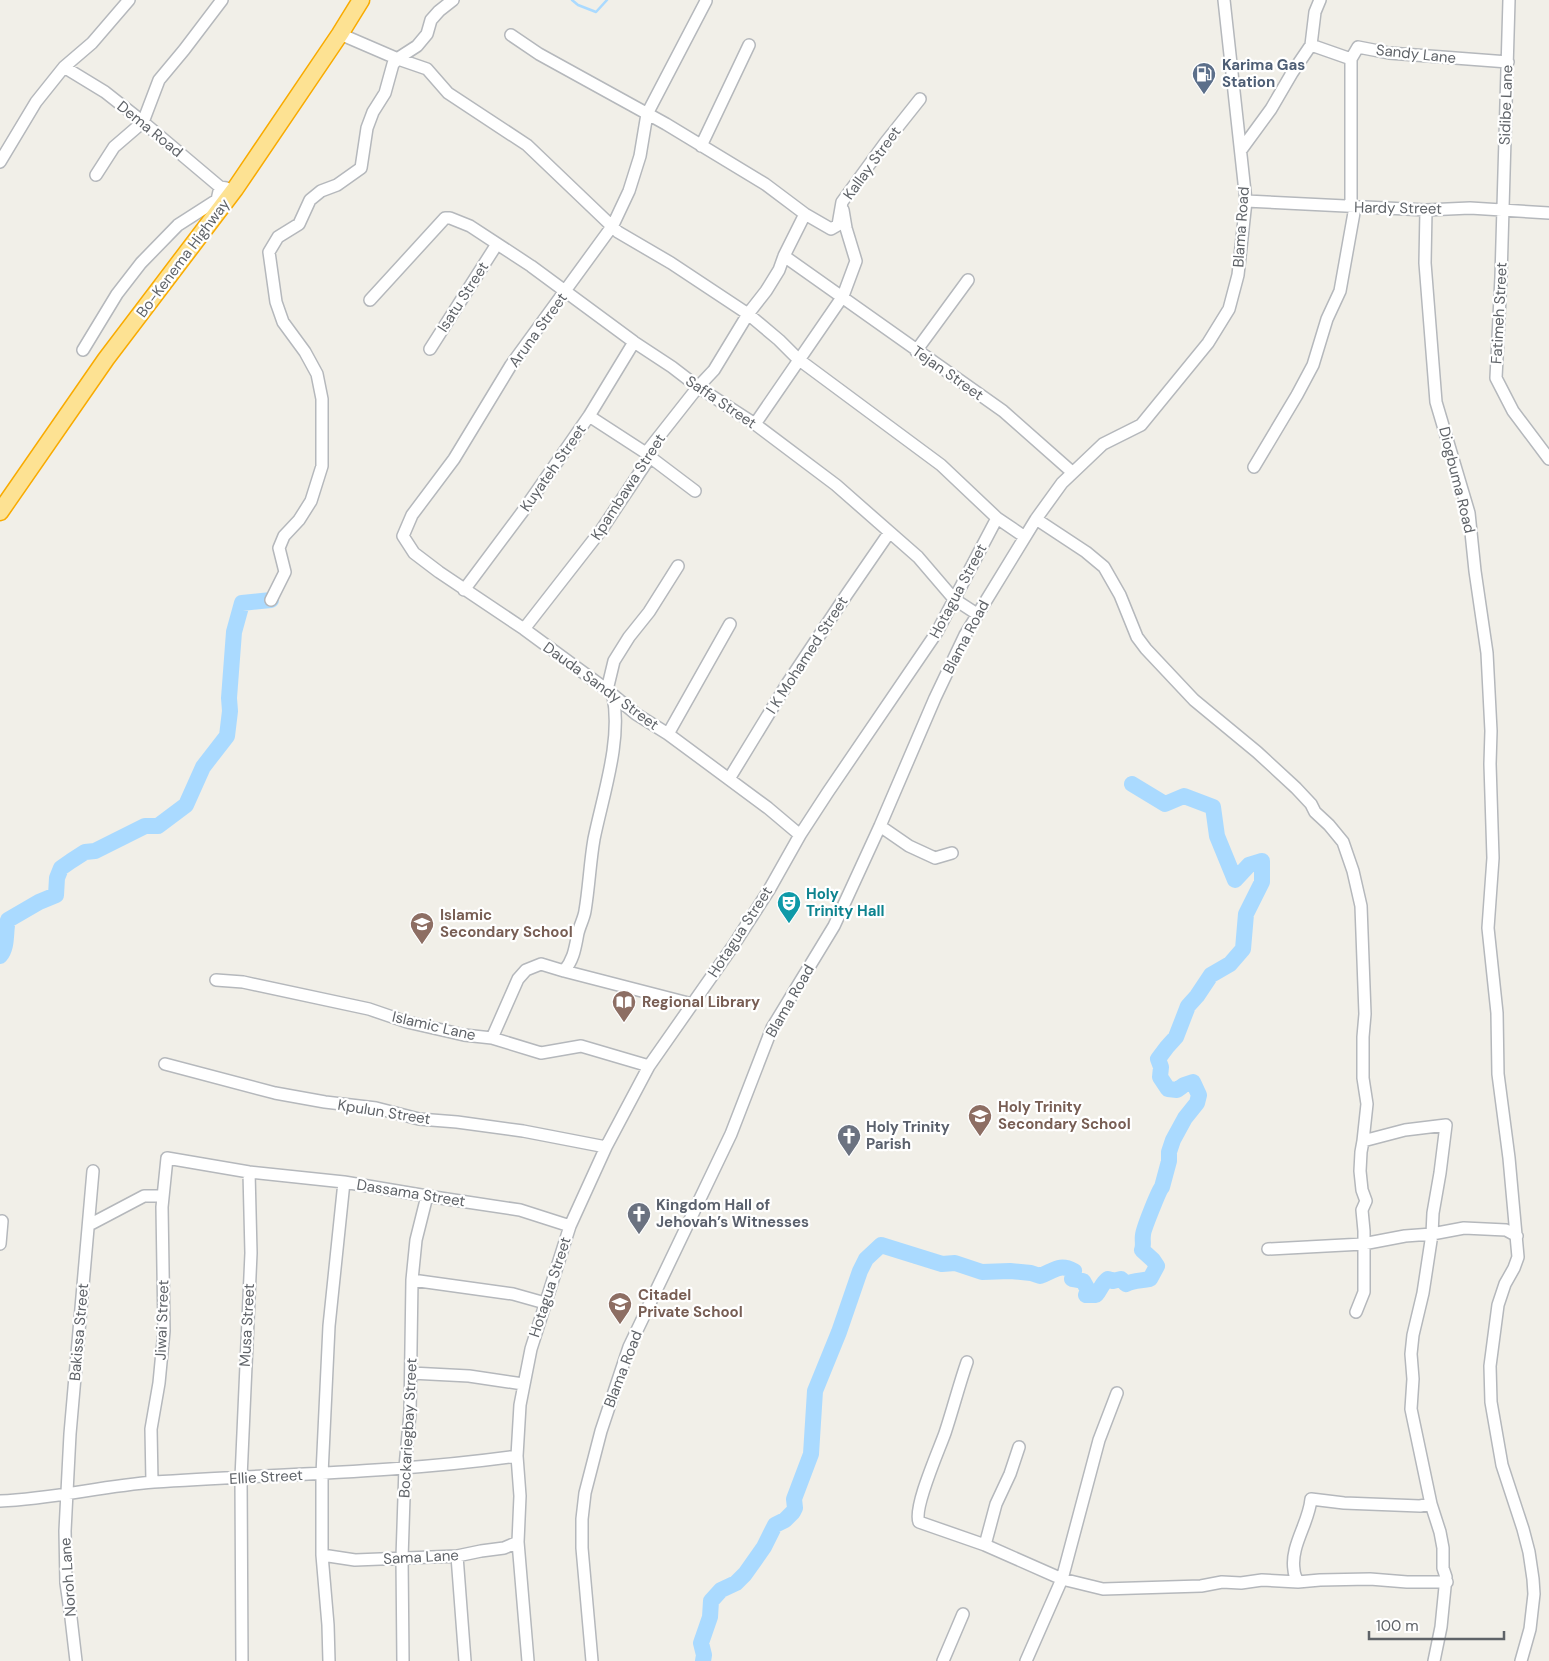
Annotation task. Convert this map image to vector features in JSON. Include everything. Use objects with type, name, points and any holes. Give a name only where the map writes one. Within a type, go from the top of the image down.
[{"type":"highway","name":"Bo-Kenema Highway","points":[[0,512],[111,352],[340,34],[361,0]]},
{"type":"street","points":[[0,162],[36,102],[64,66],[92,43],[129,0]]},
{"type":"street","points":[[96,175],[114,147],[143,122],[159,80],[222,0]]},
{"type":"street","points":[[271,600],[285,572],[279,548],[284,536],[299,520],[311,501],[322,466],[322,399],[317,374],[282,322],[276,302],[269,252],[278,237],[299,224],[310,200],[321,190],[337,185],[361,168],[367,128],[373,112],[385,93],[392,64],[417,46],[427,34],[431,20],[453,0]]},
{"type":"street","name":"Blama Road","points":[[592,1661],[582,1548],[582,1519],[590,1469],[621,1370],[642,1320],[731,1134],[772,1028],[834,926],[880,826],[935,698],[977,614],[1048,500],[1072,472],[1103,444],[1141,425],[1208,343],[1228,309],[1238,275],[1246,201],[1224,0]]},
{"type":"street","points":[[1241,150],[1271,109],[1296,66],[1311,45],[1315,12],[1320,0]]},
{"type":"street","name":"Sidibe Lane","points":[[1504,211],[1509,0]]},
{"type":"street","name":"Aruna Street","points":[[404,536],[412,515],[454,459],[512,366],[613,225],[629,191],[640,156],[647,114],[706,1]]},
{"type":"street","points":[[340,34],[398,59],[427,69],[448,93],[527,145],[613,225],[618,232],[671,263],[748,314],[779,340],[798,360],[941,465],[997,518],[1025,537]]},
{"type":"street","points":[[511,35],[539,54],[647,114],[765,184],[805,214]]},
{"type":"street","points":[[701,146],[749,45]]},
{"type":"street","points":[[1254,467],[1297,395],[1312,365],[1340,291],[1353,207],[1351,59],[1311,45]]},
{"type":"street","name":"Sandy Lane","points":[[1351,59],[1358,47],[1389,53],[1508,62]]},
{"type":"street","name":"Dema Road","points":[[64,66],[105,92],[228,188]]},
{"type":"street","name":"Kallay Street","points":[[805,214],[831,229],[838,225],[842,202],[920,99]]},
{"type":"street","points":[[83,350],[118,294],[141,263],[178,225],[217,200],[228,188]]},
{"type":"street","name":"Hardy Street","points":[[1246,201],[1426,210],[1470,208],[1549,214]]},
{"type":"street","points":[[754,424],[842,296],[853,270],[856,261],[846,228],[842,202]]},
{"type":"street","name":"Diogbuma Road","points":[[1426,210],[1425,263],[1433,382],[1436,402],[1469,513],[1490,679],[1493,858],[1488,928],[1497,1013],[1498,1074],[1510,1158],[1518,1256],[1505,1284],[1498,1306],[1490,1366],[1491,1402],[1502,1466],[1524,1529],[1533,1579],[1534,1594],[1530,1629],[1521,1661]]},
{"type":"street","name":"Fatimeh Street","points":[[1504,211],[1496,378],[1513,411],[1549,459]]},
{"type":"street","name":"Kpambawa Street","points":[[524,629],[602,529],[648,455],[698,388],[714,370],[748,314],[779,270],[805,214]]},
{"type":"street","name":"Saffa Street","points":[[370,300],[445,218],[450,218],[470,226],[531,266],[634,342],[672,367],[698,388],[754,424],[836,485],[918,557],[954,599],[977,614]]},
{"type":"street","name":"Isatu Street","points":[[430,349],[497,244]]},
{"type":"street","name":"Tejan Street","points":[[784,256],[1003,411],[1072,472]]},
{"type":"street","points":[[916,351],[968,280]]},
{"type":"street","name":"Kuyateh Street","points":[[464,590],[589,416],[634,342]]},
{"type":"street","points":[[589,416],[648,455],[695,491]]},
{"type":"street","name":"Hotagua Street","points":[[517,1456],[520,1405],[530,1350],[570,1226],[606,1147],[649,1066],[733,946],[837,778],[937,632],[997,518]]},
{"type":"street","points":[[1036,519],[1104,566],[1120,595],[1137,637],[1146,649],[1194,700],[1257,752],[1296,788],[1311,804],[1314,812],[1329,825],[1343,842],[1353,871],[1361,906],[1365,1014],[1363,1078],[1366,1104],[1363,1141],[1360,1152],[1362,1190],[1366,1201],[1362,1210],[1364,1230],[1364,1292],[1356,1312]]},
{"type":"street","name":"I K Mohamed Street","points":[[730,779],[787,684],[890,533]]},
{"type":"street","name":"Dauda Sandy Street","points":[[404,536],[414,552],[439,572],[524,629],[636,714],[668,734],[730,779],[800,835]]},
{"type":"street","points":[[564,971],[572,961],[578,931],[585,912],[594,839],[606,789],[615,736],[616,713],[610,693],[614,662],[678,566]]},
{"type":"street","points":[[668,734],[730,624]]},
{"type":"street","points":[[880,826],[909,846],[935,858],[952,853]]},
{"type":"street","points":[[492,1038],[518,978],[526,970],[541,964],[692,1004]]},
{"type":"street","name":"Islamic Lane","points":[[216,980],[243,982],[369,1009],[407,1022],[464,1035],[492,1038],[541,1053],[581,1046],[649,1066]]},
{"type":"street","name":"Kpulun Street","points":[[165,1064],[275,1093],[325,1102],[376,1108],[419,1119],[523,1131],[606,1147]]},
{"type":"street","points":[[1363,1141],[1405,1130],[1446,1126],[1440,1173],[1432,1213],[1432,1234],[1424,1293],[1413,1335],[1411,1354],[1413,1379],[1411,1408],[1431,1504],[1440,1532],[1443,1548],[1443,1568],[1447,1582],[1434,1661]]},
{"type":"street","name":"Dassama Street","points":[[167,1158],[249,1172],[344,1182],[520,1210],[570,1226]]},
{"type":"street","name":"Jiwai Street","points":[[152,1482],[151,1428],[159,1383],[164,1331],[163,1196],[167,1158]]},
{"type":"street","name":"Bakissa Street","points":[[66,1493],[93,1171]]},
{"type":"street","name":"Musa Street","points":[[242,1661],[240,1478],[251,1254],[249,1172]]},
{"type":"street","points":[[329,1661],[322,1556],[322,1474],[329,1326],[344,1182]]},
{"type":"street","points":[[89,1225],[144,1196],[163,1196]]},
{"type":"street","name":"Bockariegbay Street","points":[[403,1661],[402,1558],[405,1467],[412,1373],[412,1280],[416,1240],[428,1196]]},
{"type":"street","points":[[0,1244],[2,1221]]},
{"type":"street","points":[[1268,1249],[1363,1244],[1464,1228],[1506,1230],[1517,1236]]},
{"type":"street","points":[[412,1280],[513,1294],[545,1303]]},
{"type":"street","points":[[966,1362],[945,1433],[921,1499],[917,1518],[919,1522],[985,1545],[1062,1579],[1103,1589],[1201,1586],[1222,1582],[1241,1583],[1262,1580],[1298,1582],[1370,1579],[1407,1582],[1447,1582]]},
{"type":"street","points":[[412,1373],[469,1376],[523,1384]]},
{"type":"street","points":[[1026,1661],[1062,1579],[1099,1440],[1117,1393]]},
{"type":"street","points":[[985,1545],[996,1504],[1010,1474],[1019,1447]]},
{"type":"street","points":[[517,1456],[520,1496],[518,1542],[528,1661]]},
{"type":"street","name":"Ellie Street","points":[[0,1501],[46,1498],[66,1493],[152,1482],[322,1474],[460,1464],[517,1456]]},
{"type":"street","name":"Noroh Lane","points":[[66,1493],[66,1583],[72,1618],[76,1661]]},
{"type":"street","points":[[1298,1582],[1294,1570],[1295,1550],[1310,1510],[1311,1499],[1344,1504],[1411,1506],[1431,1504]]},
{"type":"street","name":"Sama Lane","points":[[322,1556],[356,1560],[458,1556],[504,1548],[518,1542]]},
{"type":"street","points":[[458,1556],[465,1661]]},
{"type":"street","points":[[943,1661],[963,1614]]},
{"type":"waterway","points":[[572,0],[578,5],[596,12],[607,0]]},
{"type":"waterway","points":[[0,956],[5,944],[8,920],[39,902],[56,895],[57,878],[61,868],[85,852],[95,851],[145,826],[158,826],[186,805],[203,767],[227,736],[234,632],[242,603],[271,600]]},
{"type":"waterway","points":[[703,1661],[704,1655],[701,1643],[710,1617],[711,1601],[721,1590],[736,1583],[745,1574],[764,1547],[775,1525],[785,1520],[795,1508],[794,1499],[811,1454],[815,1391],[839,1332],[860,1271],[866,1259],[881,1245],[942,1264],[955,1263],[982,1272],[1010,1271],[1040,1276],[1060,1268],[1069,1269],[1074,1271],[1072,1279],[1083,1281],[1088,1290],[1086,1295],[1096,1295],[1108,1279],[1113,1281],[1121,1279],[1126,1284],[1150,1279],[1157,1266],[1142,1250],[1144,1232],[1162,1187],[1173,1140],[1185,1118],[1197,1103],[1199,1095],[1193,1082],[1177,1090],[1168,1089],[1160,1077],[1161,1067],[1158,1059],[1176,1037],[1188,1006],[1211,975],[1230,964],[1243,949],[1246,914],[1262,882],[1262,861],[1249,865],[1235,880],[1217,836],[1213,807],[1184,796],[1165,804],[1132,784]]},
{"type":"place","name":"Karima Gas Station","points":[[1204,95]]},
{"type":"place","name":"Holy Trinity Hall","points":[[789,924]]},
{"type":"place","name":"Islamic Secondary School","points":[[422,945]]},
{"type":"place","name":"Regional Library","points":[[624,1023]]},
{"type":"place","name":"Holy Trinity Secondary School","points":[[980,1137]]},
{"type":"place","name":"Holy Trinity Parish","points":[[849,1157]]},
{"type":"place","name":"Kingdom Hall of Jehovah’s Witnesses","points":[[639,1235]]},
{"type":"place","name":"Citadel Private School","points":[[620,1325]]}]
